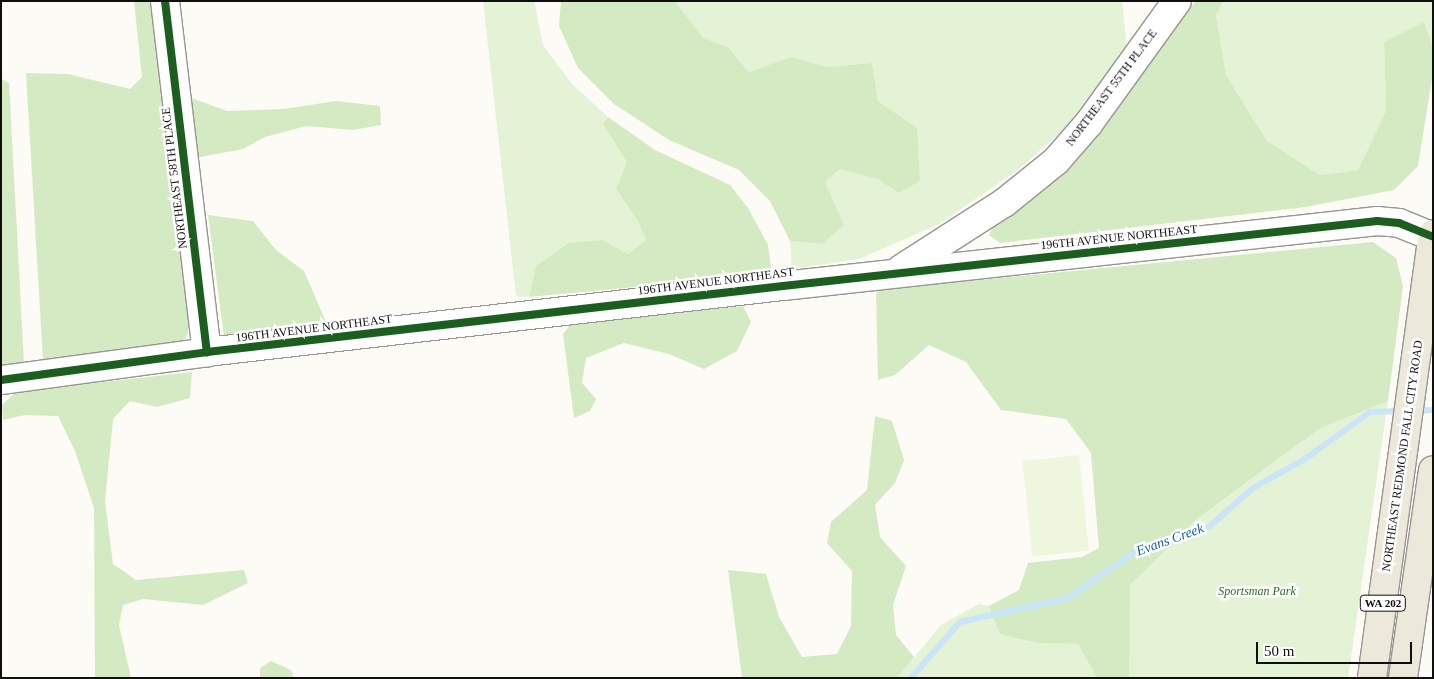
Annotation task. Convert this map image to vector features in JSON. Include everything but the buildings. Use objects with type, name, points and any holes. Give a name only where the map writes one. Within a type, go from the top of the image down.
[{"type":"main road","name":"NORTHEAST REDMOND FALL CITY ROAD","points":[[1372,678],[1433,236]]},
{"type":"main road","name":"WA 202","points":[[1403,678],[1433,470]]},
{"type":"street","name":"NORTHEAST 58TH PLACE","points":[[164,1],[207,352]]},
{"type":"street","name":"NORTHEAST 55TH PLACE","points":[[896,273],[1004,203],[1056,160],[1089,122],[1177,1]]},
{"type":"street","name":"196TH AVENUE NORTHEAST","points":[[1,380],[207,352],[896,273],[1377,221],[1399,223],[1433,236]]},
{"type":"green space","points":[[134,1],[151,1],[189,329],[184,343],[43,361],[26,73],[68,74],[130,89],[142,77]]},
{"type":"green space","points":[[483,1],[534,1],[543,45],[572,84],[608,117],[604,124],[627,162],[616,189],[637,220],[646,240],[628,254],[603,240],[536,266],[529,297],[516,296]]},
{"type":"green space","points":[[561,1],[675,1],[703,38],[728,47],[749,72],[791,57],[827,67],[872,63],[878,101],[917,128],[920,181],[898,193],[878,179],[840,169],[825,182],[844,225],[822,244],[790,241],[770,201],[739,170],[669,140],[614,104],[578,68],[559,26]]},
{"type":"green space","points":[[675,1],[1122,1],[1127,50],[1069,125],[1018,170],[939,224],[859,259],[792,269],[790,241],[822,244],[825,181],[841,168],[878,179],[898,193],[917,128],[878,101],[872,63],[827,67],[791,57],[749,72],[728,47],[703,38]]},
{"type":"green space","points":[[1196,1],[1223,1],[1216,15],[1226,75],[1267,141],[1320,175],[1358,170],[1386,111],[1384,42],[1424,22],[1433,47],[1433,72],[1418,166],[1394,190],[1305,207],[1000,243],[989,235],[995,222],[1092,137]]},
{"type":"green space","points":[[1223,1],[1433,1],[1433,47],[1424,22],[1384,42],[1386,111],[1358,170],[1320,175],[1267,141],[1226,75],[1216,15]]},
{"type":"green space","points":[[1,79],[9,83],[24,364],[1,367]]},
{"type":"green space","points":[[189,97],[227,111],[284,109],[336,101],[380,106],[381,125],[353,130],[306,126],[265,137],[243,149],[195,158]]},
{"type":"green space","points":[[608,117],[655,150],[730,185],[748,208],[768,245],[772,274],[529,297],[536,266],[569,243],[603,240],[628,254],[646,240],[637,220],[616,189],[627,162],[603,124]]},
{"type":"green space","points":[[208,215],[253,221],[276,250],[304,271],[326,322],[224,336]]},
{"type":"green space","points":[[1373,242],[1396,258],[1403,286],[1388,401],[1319,429],[1198,518],[1130,585],[1129,678],[1097,678],[1078,644],[1037,643],[1000,634],[989,606],[1019,590],[1028,563],[1082,557],[1099,548],[1091,453],[1066,419],[1001,410],[966,362],[929,345],[895,375],[878,380],[876,290]]},
{"type":"green space","points":[[743,306],[751,322],[737,351],[704,369],[669,354],[624,343],[586,358],[582,383],[596,399],[590,411],[574,418],[563,334],[571,324]]},
{"type":"green space","points":[[192,372],[190,398],[157,407],[130,401],[113,419],[105,502],[113,564],[136,580],[244,570],[248,583],[203,605],[143,599],[123,605],[119,625],[131,678],[95,678],[94,508],[75,451],[58,416],[25,415],[3,420],[2,405],[16,392]]},
{"type":"green space","name":"Sportsman Park","points":[[1388,401],[1348,678],[1124,678],[1111,577],[1177,539],[1198,518],[1319,429]]},
{"type":"green space","points":[[875,416],[892,421],[904,460],[895,483],[875,505],[880,537],[906,566],[893,605],[896,635],[914,657],[897,678],[742,678],[728,570],[766,574],[779,617],[802,657],[837,654],[851,626],[852,571],[827,543],[831,522],[867,490]]},
{"type":"green space","points":[[1079,455],[1089,550],[1032,556],[1022,461]]},
{"type":"green space","points":[[979,604],[989,606],[1001,634],[1037,643],[1078,644],[1097,678],[897,678],[941,625]]},
{"type":"green space","points":[[271,661],[291,670],[294,678],[260,678],[260,668]]},
{"type":"waterway","name":"Evans Creek","points":[[1414,411],[1433,410]]},
{"type":"waterway","name":"Evans Creek","points":[[911,678],[960,622],[1068,598],[1138,550],[1210,526],[1253,488],[1305,459],[1370,412],[1402,411]]},
{"type":"cycle path","points":[[165,1],[207,352]]},
{"type":"cycle path","points":[[1,380],[207,352],[1377,221],[1399,223],[1432,236]]}]
